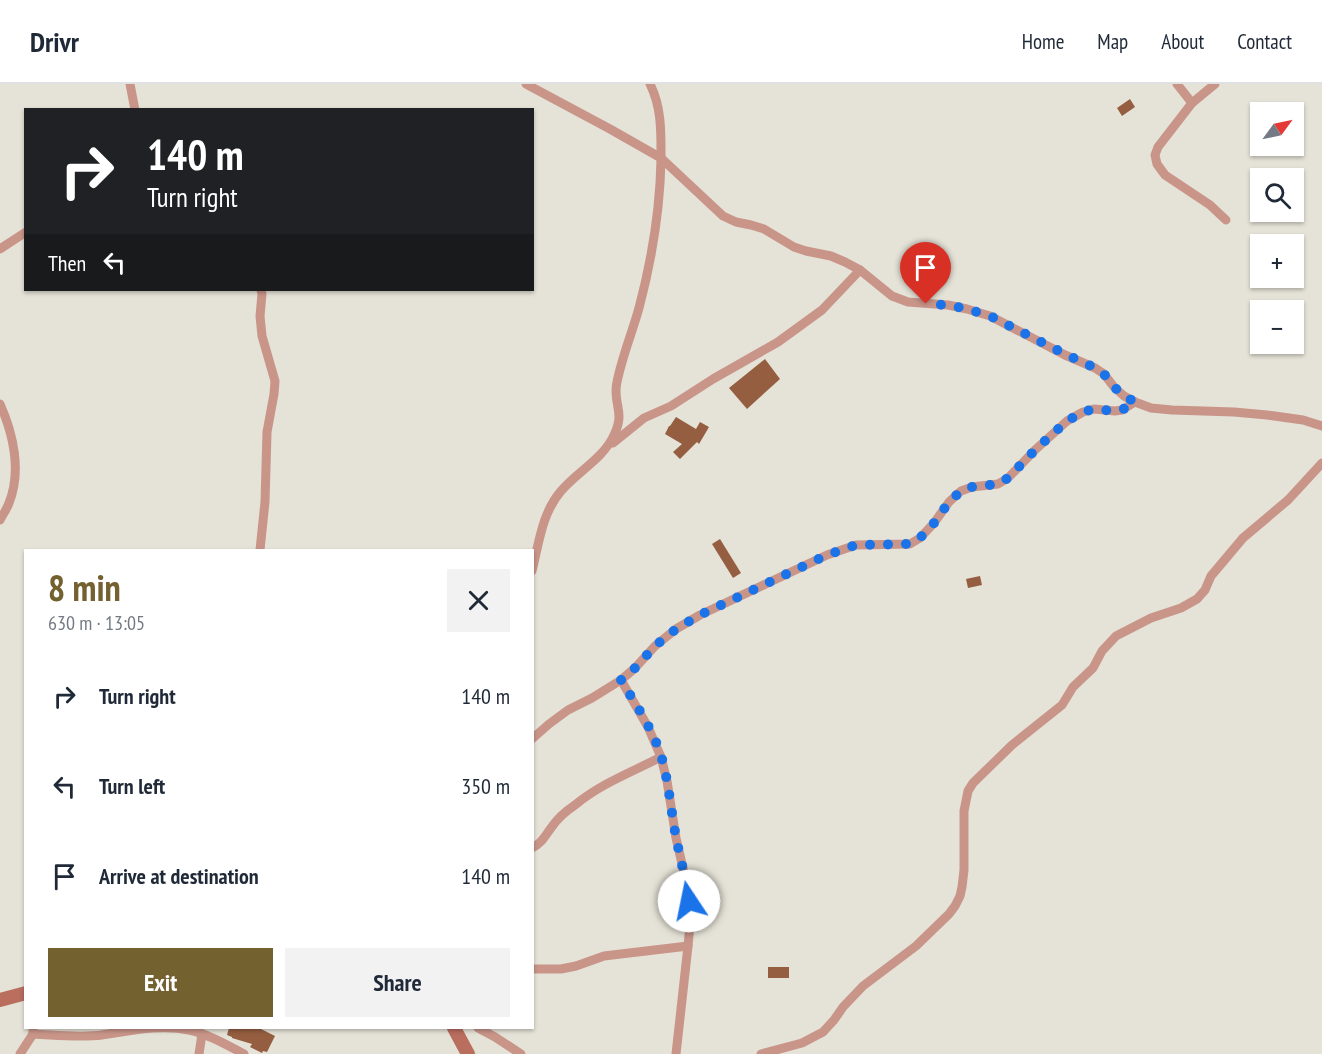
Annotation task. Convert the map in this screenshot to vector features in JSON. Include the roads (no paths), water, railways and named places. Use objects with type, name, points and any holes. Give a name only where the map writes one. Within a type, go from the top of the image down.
[{"type":"street","points":[[130,84],[135,108]]},
{"type":"street","points":[[525,84],[661,158],[723,216],[764,229],[800,249],[831,256],[860,270],[892,296],[908,302],[948,305],[990,316],[1095,368],[1104,374],[1124,396],[1135,402],[1151,408],[1267,415],[1303,420],[1322,426]]},
{"type":"street","points":[[609,447],[619,424],[620,415],[616,396],[622,359],[638,311],[654,243],[660,185],[661,127],[659,107],[650,84]]},
{"type":"street","points":[[1177,84],[1192,104]]},
{"type":"street","points":[[1215,84],[1192,104],[1158,147],[1155,155],[1157,164],[1165,175],[1226,220]]},
{"type":"street","points":[[0,249],[24,233]]},
{"type":"street","points":[[534,562],[544,519],[562,489],[644,418],[671,406],[787,336],[822,310],[860,270]]},
{"type":"street","points":[[260,549],[265,502],[267,432],[275,381],[262,336],[261,291]]},
{"type":"street","points":[[534,737],[568,710],[621,680],[655,646],[676,629],[700,615],[827,555],[856,545],[910,544],[920,538],[949,502],[961,491],[972,487],[998,484],[1008,478],[1067,421],[1083,412],[1094,409],[1122,410],[1135,402]]},
{"type":"street","points":[[0,404],[10,429],[15,456],[10,501],[0,520]]},
{"type":"street","points":[[761,1054],[802,1043],[823,1032],[863,986],[916,945],[949,914],[955,906],[962,887],[964,811],[968,791],[973,783],[1012,745],[1062,705],[1073,687],[1093,668],[1102,651],[1116,636],[1151,618],[1181,608],[1197,599],[1205,590],[1211,576],[1243,538],[1288,500],[1322,463]]},
{"type":"street","points":[[621,680],[648,726],[662,757],[689,901],[688,946],[676,1054]]},
{"type":"street","points":[[534,847],[539,845],[551,827],[577,802],[601,787],[662,757]]},
{"type":"street","points":[[534,969],[561,969],[604,956],[688,946]]},
{"type":"street","points":[[0,1000],[24,994]]},
{"type":"street","points":[[20,1054],[33,1031],[100,1035],[126,1030],[150,1029]]},
{"type":"street","points":[[182,1029],[202,1034],[244,1054]]},
{"type":"street","points":[[454,1029],[464,1052]]},
{"type":"street","points":[[480,1029],[521,1054]]},
{"type":"street","points":[[200,1054],[202,1034]]}]
